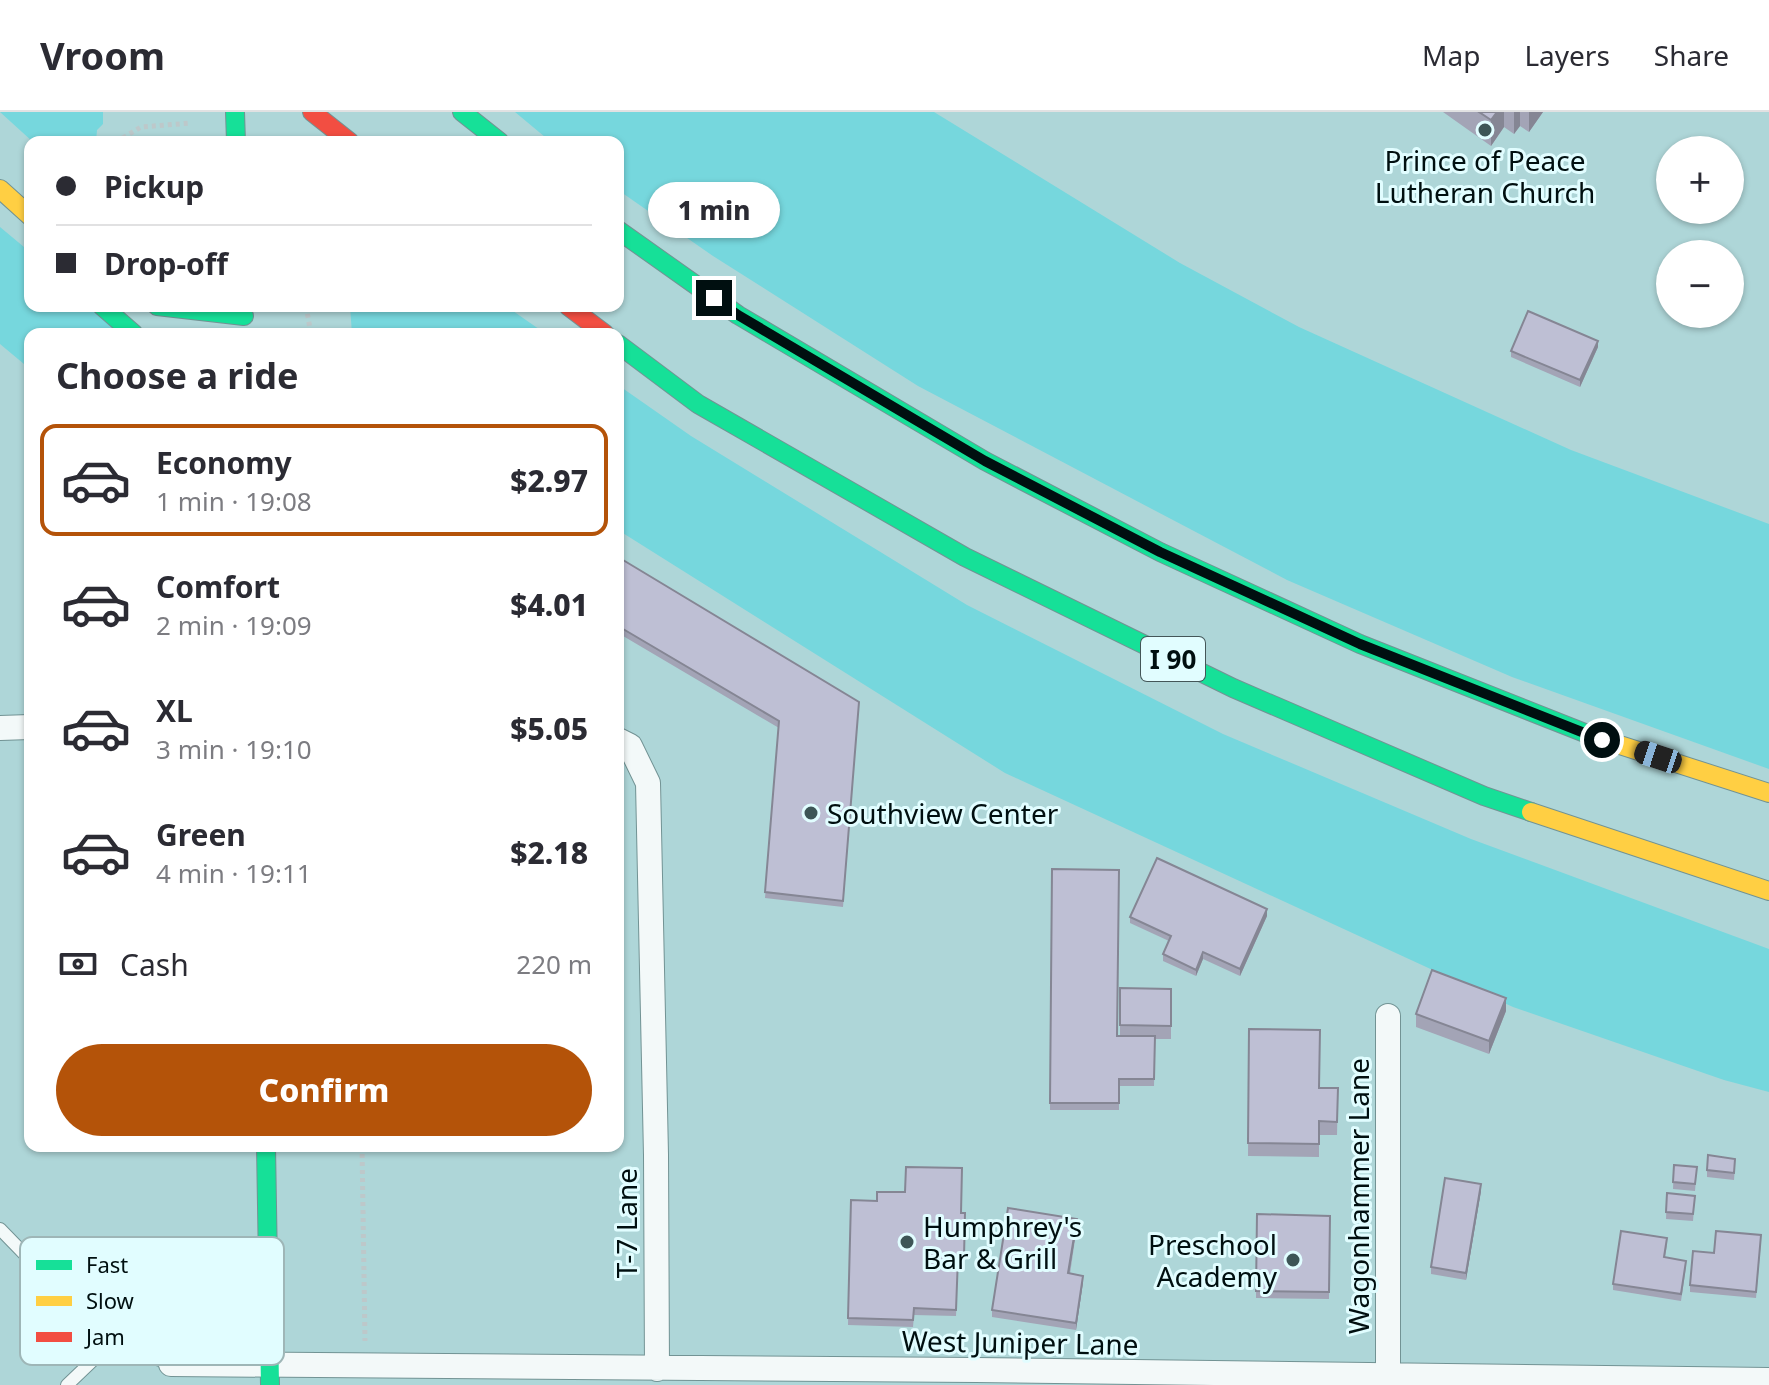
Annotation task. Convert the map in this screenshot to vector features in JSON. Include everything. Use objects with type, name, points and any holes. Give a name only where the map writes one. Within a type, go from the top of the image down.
[{"type":"main road","points":[[235,112],[236,136]]},
{"type":"main road","points":[[312,112],[342,136]]},
{"type":"main road","points":[[462,112],[492,136]]},
{"type":"main road","points":[[0,189],[24,211]]},
{"type":"main road","points":[[624,234],[738,315],[985,461],[1160,552],[1360,644],[1602,740],[1769,793]]},
{"type":"main road","points":[[109,312],[127,328]]},
{"type":"main road","points":[[197,312],[244,319]]},
{"type":"main road","points":[[576,312],[597,328]]},
{"type":"main road","name":"I 90","points":[[624,348],[698,404],[965,557],[1233,688],[1484,796],[1769,891]]},
{"type":"main road","points":[[266,1152],[268,1237]]},
{"type":"street","points":[[0,728],[24,727]]},
{"type":"street","name":"T-7 Lane","points":[[624,743],[648,783],[657,1369]]},
{"type":"street","name":"Wagonhammer Lane","points":[[1388,1016],[1388,1376]]},
{"type":"street","name":"West Juniper Lane","points":[[180,1365],[270,1375],[439,1365],[960,1370],[1174,1379],[1388,1376],[1769,1380]]},
{"type":"lane","points":[[0,1229],[20,1250]]},
{"type":"lane","points":[[67,1385],[88,1365]]},
{"type":"path","points":[[126,136],[141,127],[191,123]]},
{"type":"path","points":[[362,1152],[364,1333]]},
{"type":"shaded area","points":[[0,112],[103,112],[103,124],[97,130],[96,136],[26,136]]},
{"type":"shaded area","points":[[515,112],[934,112],[1180,263],[1299,327],[1571,450],[1769,524],[1769,769],[1512,677],[1287,580],[918,386],[713,256],[624,194],[624,136],[544,136]]},
{"type":"shaded area","points":[[0,227],[24,247],[24,312],[100,312],[118,328],[24,328],[24,364],[0,344]]},
{"type":"shaded area","points":[[350,312],[515,312],[537,328],[352,328]]},
{"type":"shaded area","points":[[624,389],[691,436],[967,605],[1223,734],[1471,839],[1769,949],[1769,1092],[1724,1080],[1513,1007],[1005,773],[624,534]]},
{"type":"building","points":[[1479,112],[1497,112],[1491,120]]},
{"type":"building","points":[[1528,311],[1598,341],[1580,380],[1511,351]]},
{"type":"building","name":"Southview Center","points":[[624,561],[859,702],[843,901],[765,892],[779,721],[624,630]]},
{"type":"building","points":[[1157,858],[1267,909],[1240,969],[1203,952],[1196,970],[1163,954],[1171,936],[1130,917]]},
{"type":"building","points":[[1052,869],[1119,870],[1117,1036],[1155,1036],[1154,1079],[1119,1079],[1119,1103],[1050,1103]]},
{"type":"building","points":[[1432,970],[1506,998],[1489,1041],[1416,1014]]},
{"type":"building","points":[[1120,988],[1171,989],[1171,1026],[1120,1025]]},
{"type":"building","points":[[1249,1029],[1320,1030],[1319,1088],[1338,1088],[1337,1122],[1319,1121],[1319,1144],[1248,1143]]},
{"type":"building","points":[[1708,1155],[1735,1159],[1734,1173],[1707,1170]]},
{"type":"building","points":[[1674,1165],[1697,1167],[1695,1184],[1673,1182]]},
{"type":"building","name":"Humphrey's Bar & Grill","points":[[906,1167],[962,1168],[964,1257],[958,1257],[956,1310],[914,1308],[913,1320],[848,1318],[851,1200],[877,1201],[877,1192],[905,1192]]},
{"type":"building","points":[[1445,1178],[1481,1184],[1466,1273],[1431,1267]]},
{"type":"building","points":[[1667,1193],[1695,1196],[1693,1214],[1666,1212]]},
{"type":"building","points":[[1008,1208],[1077,1219],[1068,1273],[1083,1276],[1076,1323],[992,1310]]},
{"type":"building","name":"Preschool Academy","points":[[1257,1214],[1330,1216],[1329,1292],[1256,1291]]},
{"type":"building","points":[[1621,1231],[1667,1238],[1664,1257],[1686,1261],[1681,1294],[1613,1284]]},
{"type":"building","points":[[1716,1231],[1761,1235],[1756,1292],[1690,1285],[1693,1251],[1714,1253]]},
{"type":"traffic: fast","points":[[235,112],[236,136]]},
{"type":"traffic: fast","points":[[462,112],[492,136]]},
{"type":"traffic: fast","points":[[624,234],[738,315],[985,461],[1160,552],[1360,644],[1595,737]]},
{"type":"traffic: fast","points":[[109,312],[127,328]]},
{"type":"traffic: fast","points":[[209,312],[244,316]]},
{"type":"traffic: fast","points":[[624,348],[698,404],[965,557],[1233,688],[1484,796],[1531,812]]},
{"type":"traffic: fast","points":[[266,1152],[268,1237]]},
{"type":"traffic: fast","points":[[270,1365],[270,1385]]},
{"type":"traffic: slow","points":[[0,189],[24,211]]},
{"type":"traffic: slow","points":[[1595,737],[1769,793]]},
{"type":"traffic: slow","points":[[1531,812],[1769,891]]},
{"type":"traffic: jam","points":[[312,112],[342,136]]},
{"type":"traffic: jam","points":[[576,312],[597,328]]},
{"type":"place","name":"Prince of Peace Lutheran Church","points":[[1485,130]]},
{"type":"place","name":"Southview Center","points":[[811,813]]},
{"type":"place","name":"Humphrey's Bar & Grill","points":[[907,1242]]},
{"type":"place","name":"Preschool Academy","points":[[1293,1260]]},
{"type":"route","points":[[714,298],[985,461],[1160,552],[1360,644],[1602,740]]}]
